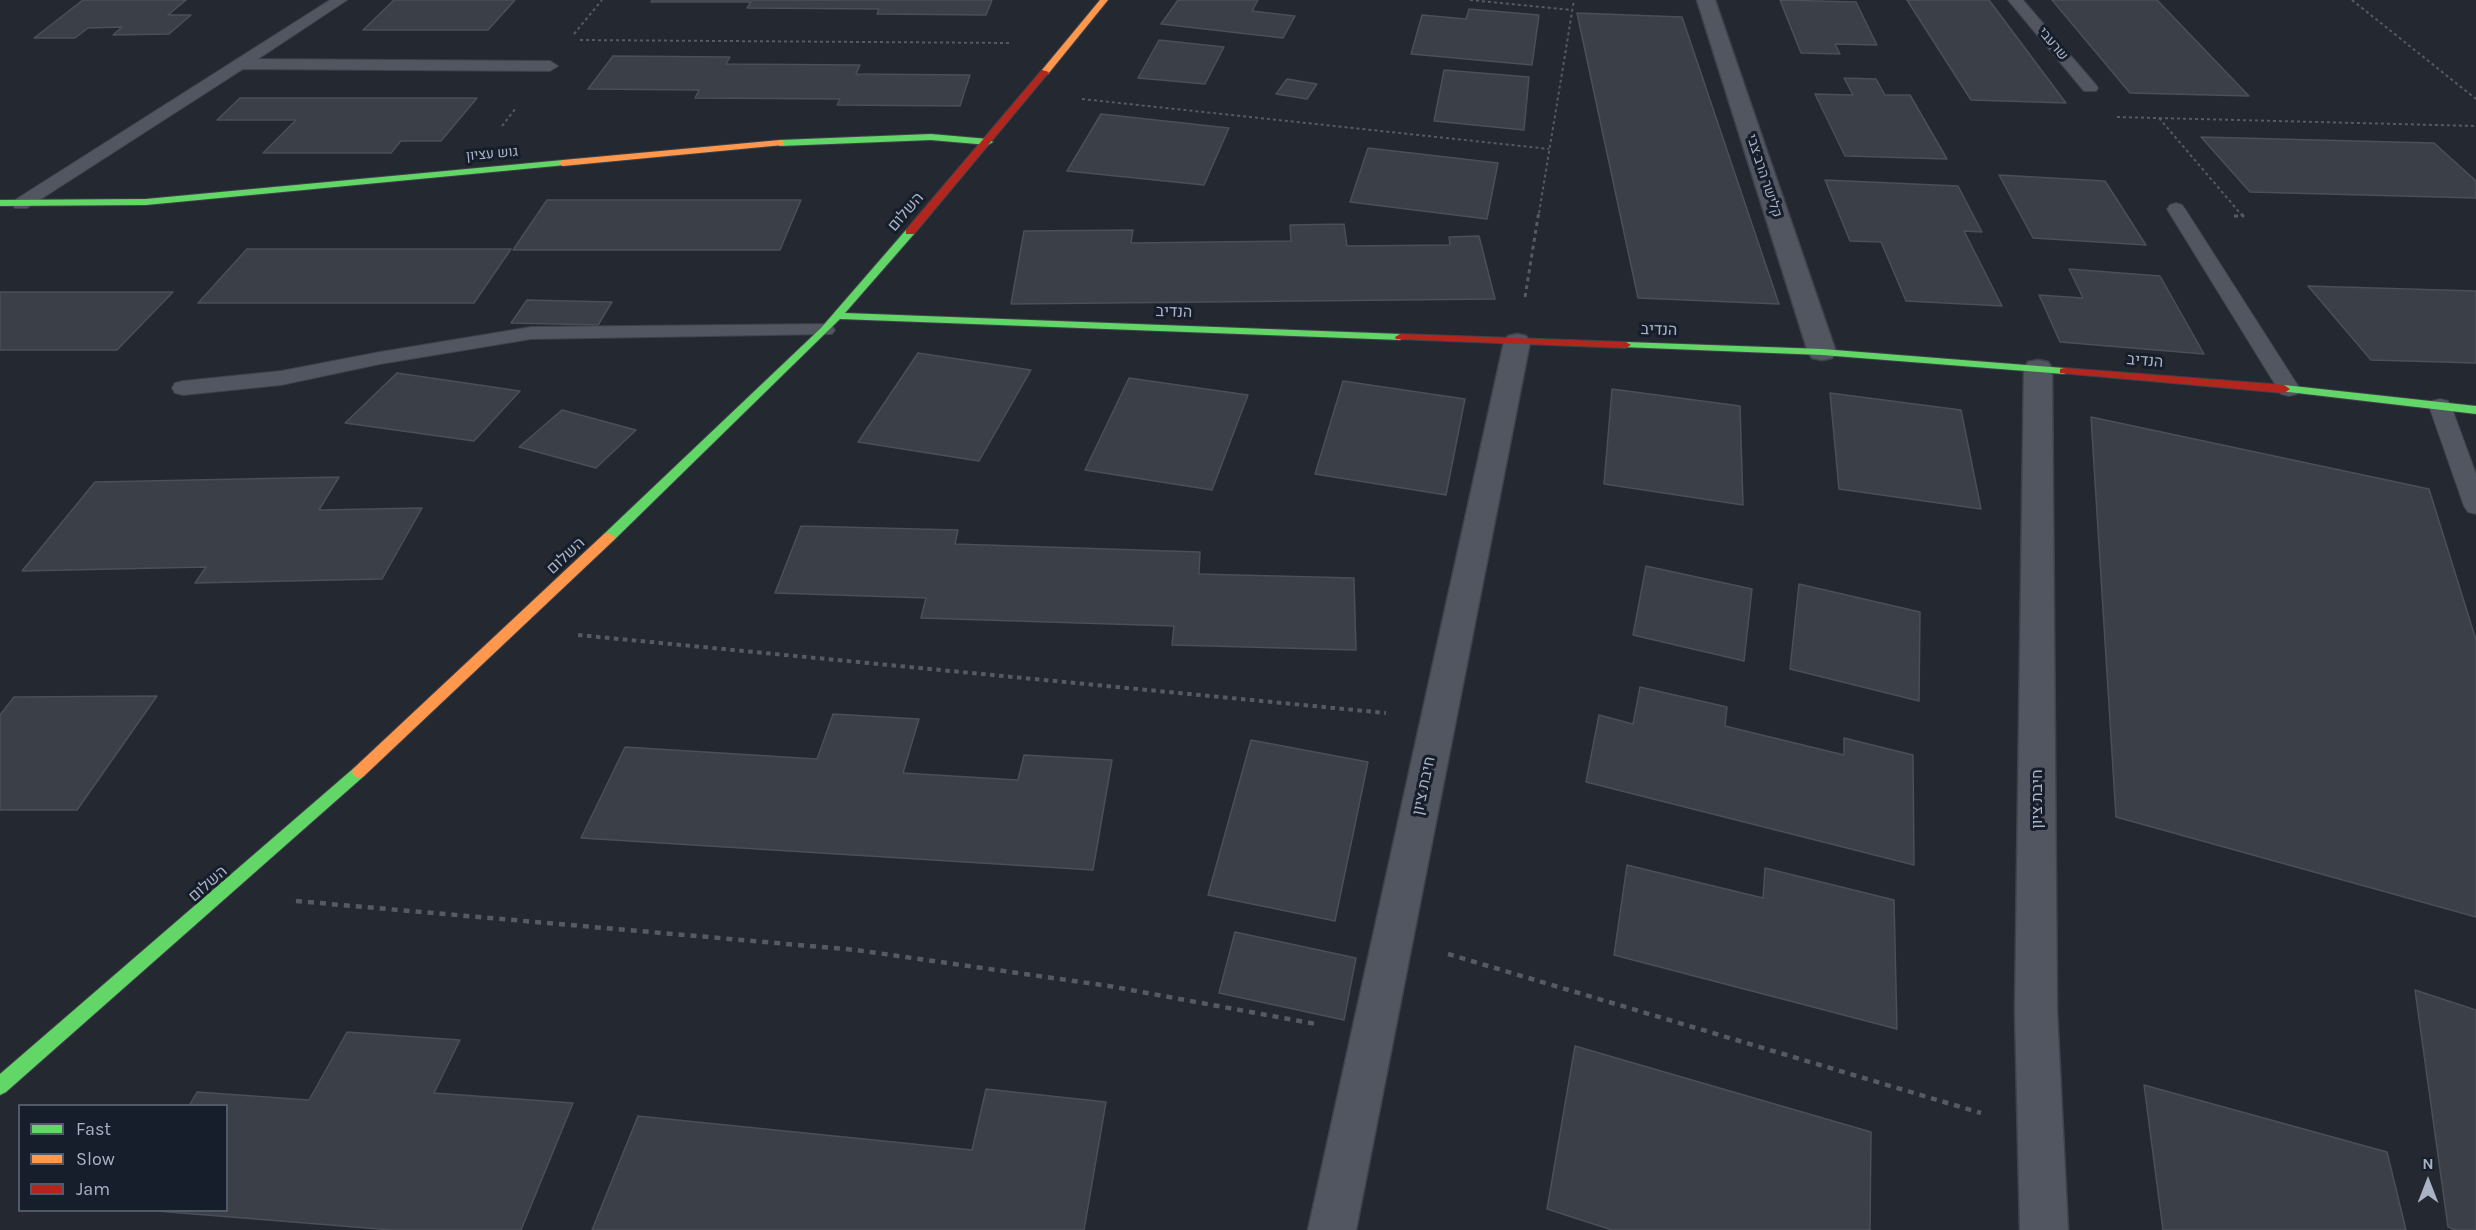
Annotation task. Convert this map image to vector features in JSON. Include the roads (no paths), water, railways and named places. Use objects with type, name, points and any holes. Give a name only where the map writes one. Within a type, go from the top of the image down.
[{"type":"street","name":"השלום","points":[[0,1086],[364,768],[694,457],[832,323],[988,142],[1104,0]]},
{"type":"street","name":"קלישר הרב צבי","points":[[1706,0],[1822,352]]},
{"type":"street","name":"גוש עציון","points":[[0,203],[146,202],[794,142],[931,137],[988,142]]},
{"type":"street","name":"הנדיב","points":[[832,323],[1822,352],[2289,389],[2476,410]]},
{"type":"street","name":"חיבת ציון","points":[[1332,1230],[1517,342]]},
{"type":"street","name":"חיבת ציון","points":[[2038,368],[2036,1011],[2044,1230]]},
{"type":"lane","points":[[21,204],[340,0]]},
{"type":"lane","name":"שרעבי","points":[[2015,0],[2090,88]]},
{"type":"lane","points":[[240,64],[550,66]]},
{"type":"lane","points":[[2176,209],[2289,389]]},
{"type":"lane","points":[[183,388],[281,378],[380,358],[531,333],[832,323]]},
{"type":"lane","points":[[2440,406],[2476,506]]}]
